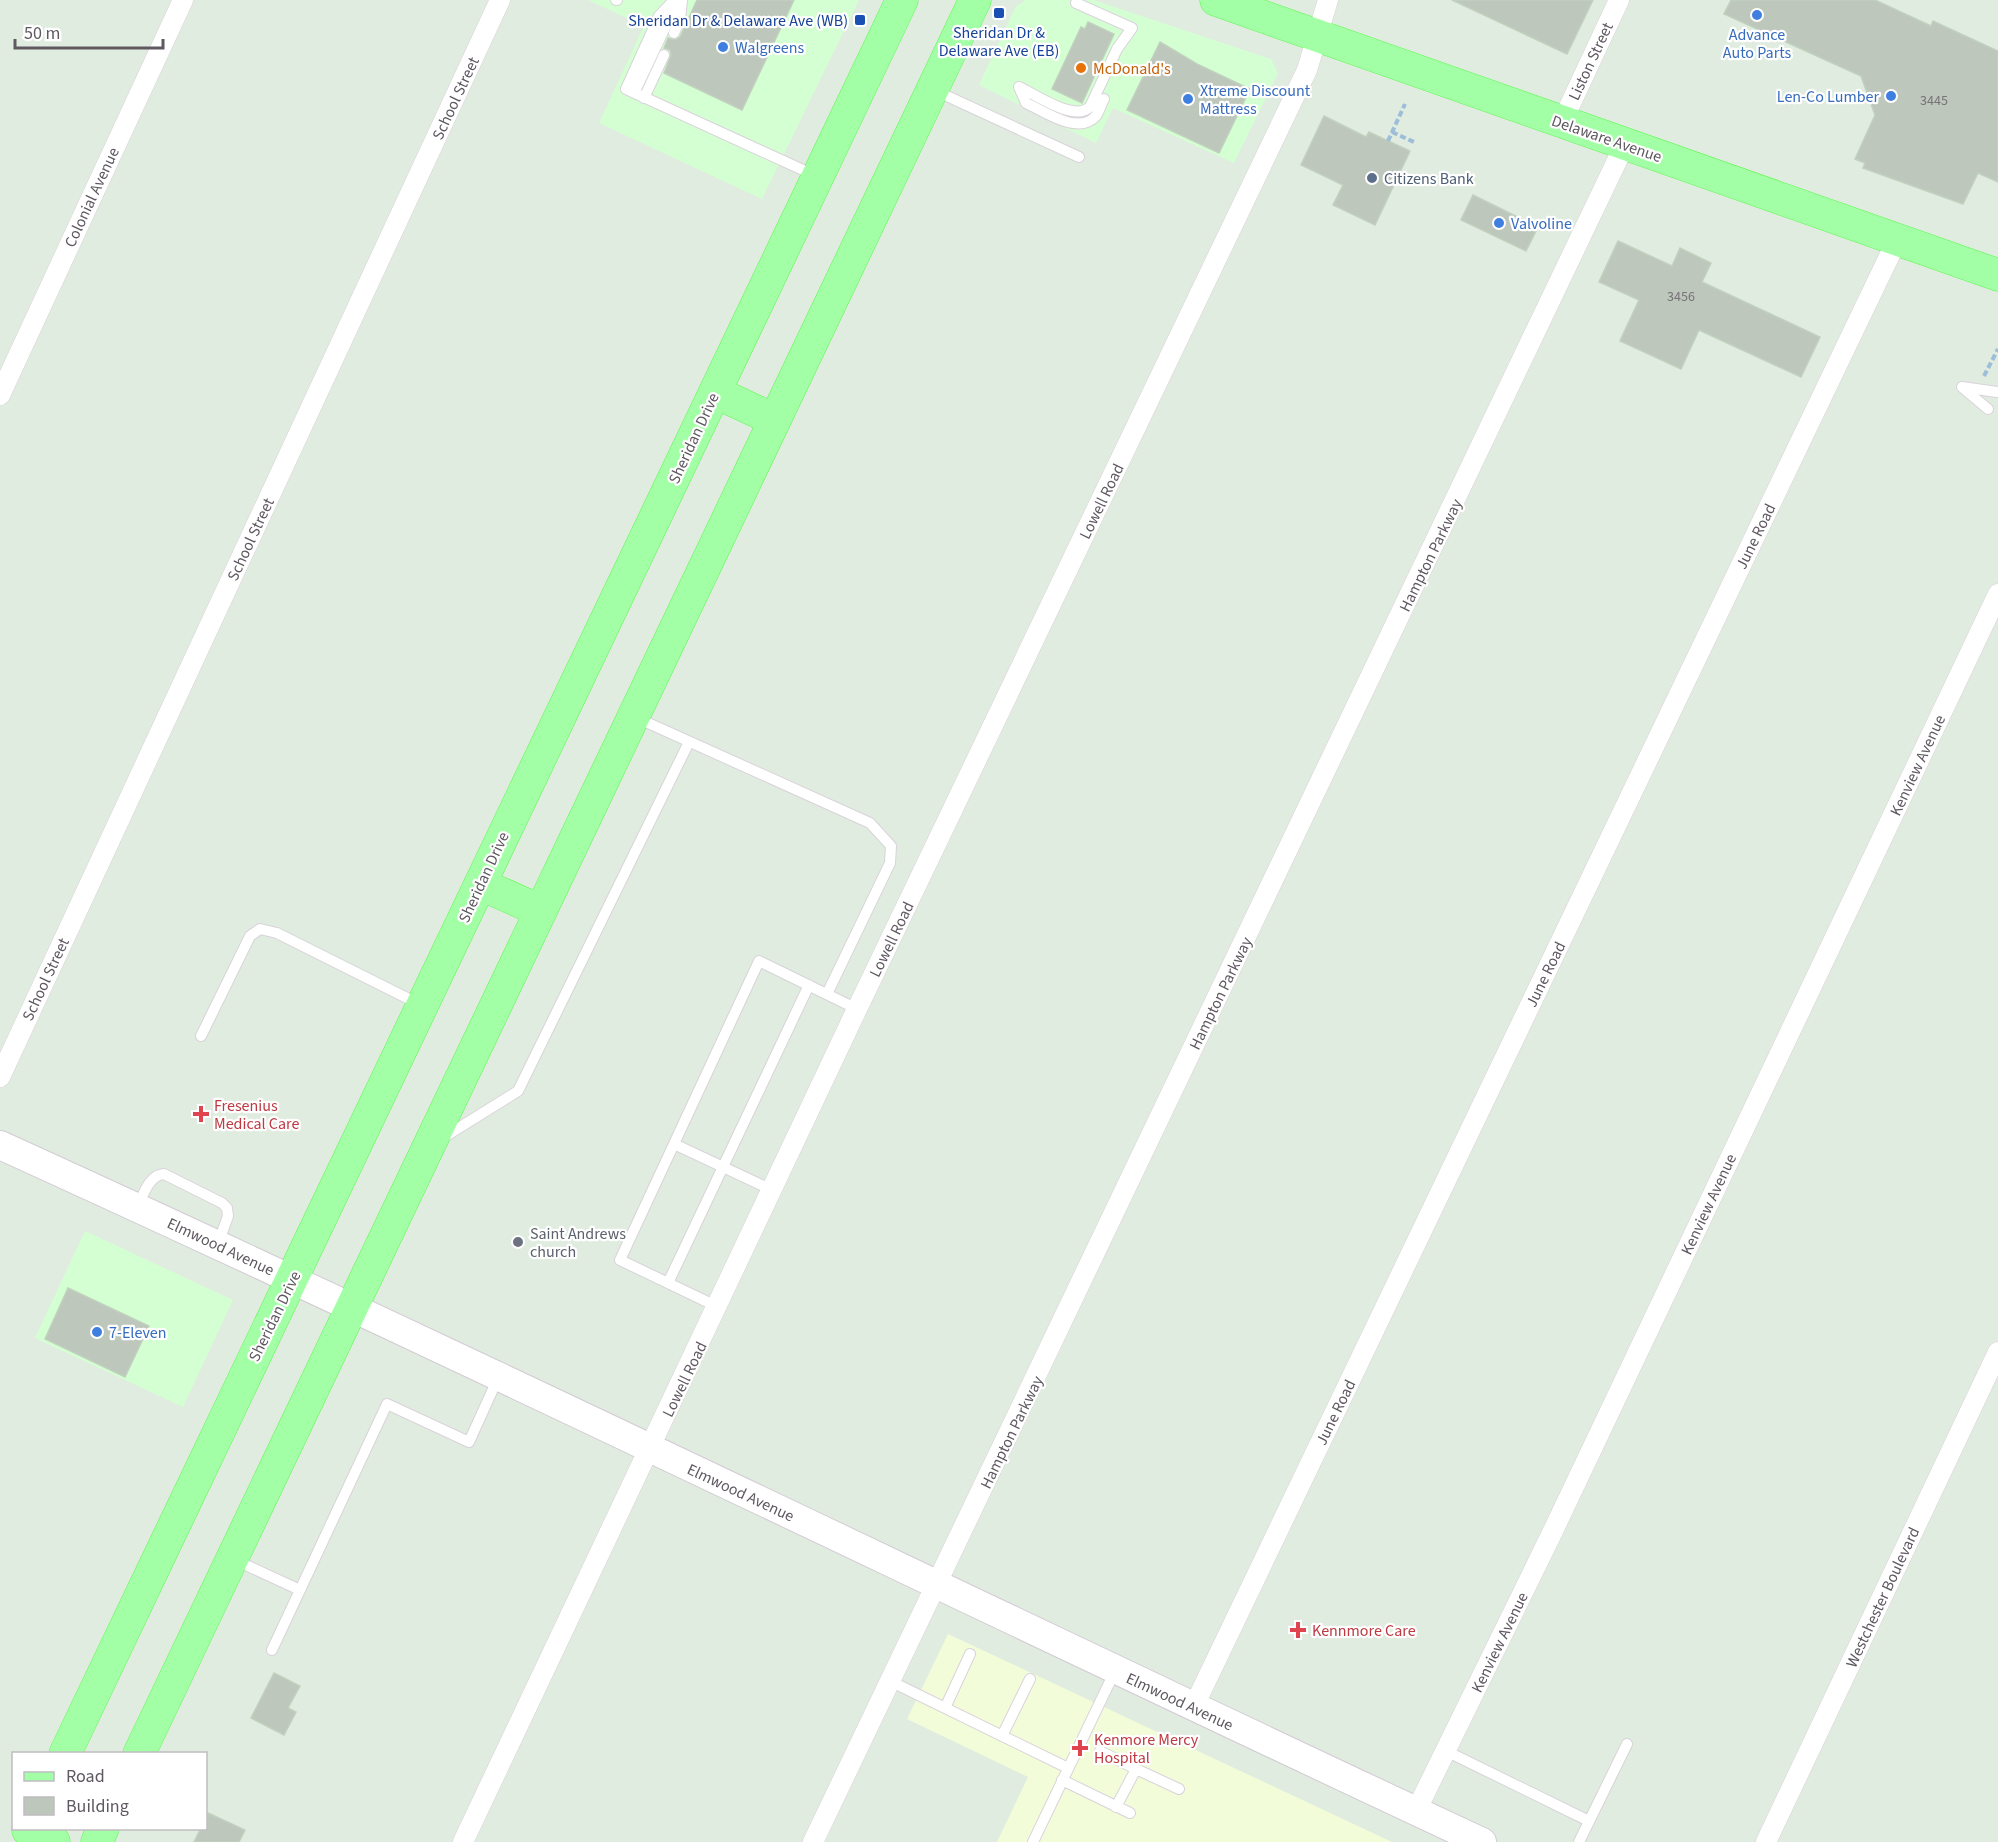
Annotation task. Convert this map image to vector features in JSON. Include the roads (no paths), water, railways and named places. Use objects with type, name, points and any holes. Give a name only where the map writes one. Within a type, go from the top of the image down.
[{"type":"main road","name":"Sheridan Drive","points":[[66,1752],[902,0]]},
{"type":"main road","points":[[140,1752],[975,0]]},
{"type":"main road","name":"Delaware Avenue","points":[[1216,0],[1998,275]]},
{"type":"main road","points":[[715,392],[775,420]]},
{"type":"main road","points":[[480,884],[541,911]]},
{"type":"street","name":"Colonial Avenue","points":[[0,395],[183,0]]},
{"type":"street","name":"School Street","points":[[0,1077],[500,0]]},
{"type":"street","name":"Lowell Road","points":[[463,1842],[857,1009],[1307,70],[1328,0]]},
{"type":"street","name":"Liston Street","points":[[1562,122],[1619,0]]},
{"type":"street","name":"Hampton Parkway","points":[[813,1842],[1625,144]]},
{"type":"street","name":"June Road","points":[[1193,1708],[1897,240]]},
{"type":"street","name":"Kenview Avenue","points":[[1416,1811],[1998,594]]},
{"type":"street","name":"Elmwood Avenue","points":[[0,1145],[499,1377],[1193,1708],[1482,1842]]},
{"type":"street","name":"Westchester Boulevard","points":[[1766,1842],[1998,1352]]},
{"type":"lane","points":[[674,33],[680,20],[678,0]]},
{"type":"lane","points":[[634,93],[678,0]]},
{"type":"lane","points":[[1076,3],[1132,28],[1117,49],[1090,107],[1085,112],[1071,113],[1019,87],[1026,103],[1068,122],[1078,124],[1096,116],[1104,99]]},
{"type":"lane","points":[[634,93],[664,55]]},
{"type":"lane","points":[[933,90],[1080,158]]},
{"type":"lane","points":[[634,93],[817,177]]},
{"type":"lane","points":[[1962,387],[1993,400]]},
{"type":"lane","points":[[634,717],[870,823],[891,846],[890,863],[827,994]]},
{"type":"lane","points":[[428,1147],[518,1091],[690,742]]},
{"type":"lane","points":[[201,1036],[250,936],[260,929],[277,933],[422,1006]]},
{"type":"lane","points":[[718,1307],[620,1260],[759,961],[857,1009]]},
{"type":"lane","points":[[668,1283],[809,985]]},
{"type":"lane","points":[[674,1144],[772,1190]]},
{"type":"lane","points":[[137,1207],[151,1180],[157,1175],[164,1174],[222,1203],[227,1209],[228,1216],[218,1245]]},
{"type":"lane","points":[[272,1650],[387,1404],[469,1442],[499,1377]]},
{"type":"lane","points":[[232,1559],[300,1590]]},
{"type":"lane","points":[[945,1708],[970,1654]]},
{"type":"lane","points":[[1033,1842],[1115,1671]]},
{"type":"lane","points":[[1002,1736],[1030,1679]]},
{"type":"lane","points":[[890,1681],[1068,1768]]},
{"type":"lane","points":[[1579,1842],[1627,1744]]},
{"type":"lane","points":[[1100,1751],[1179,1789]]},
{"type":"lane","points":[[1446,1751],[1589,1821]]},
{"type":"lane","points":[[1116,1807],[1136,1769]]},
{"type":"lane","points":[[1062,1780],[1130,1813]]},
{"type":"place","name":"Sheridan Dr & Delaware Ave (EB)","points":[[999,13]]},
{"type":"place","name":"Advance Auto Parts","points":[[1757,15]]},
{"type":"place","name":"Sheridan Dr & Delaware Ave (WB)","points":[[860,20]]},
{"type":"place","name":"Walgreens","points":[[723,47]]},
{"type":"place","name":"McDonald's","points":[[1081,68]]},
{"type":"place","name":"Len-Co Lumber","points":[[1891,96]]},
{"type":"place","name":"Xtreme Discount Mattress","points":[[1188,99]]},
{"type":"place","name":"Citizens Bank","points":[[1372,178]]},
{"type":"place","name":"Valvoline","points":[[1499,223]]},
{"type":"place","name":"Fresenius Medical Care","points":[[201,1114]]},
{"type":"place","name":"Saint Andrews church","points":[[518,1242]]},
{"type":"place","name":"7-Eleven","points":[[97,1332]]},
{"type":"place","name":"Kennmore Care","points":[[1298,1630]]},
{"type":"place","name":"Kenmore Mercy Hospital","points":[[1080,1748]]}]
